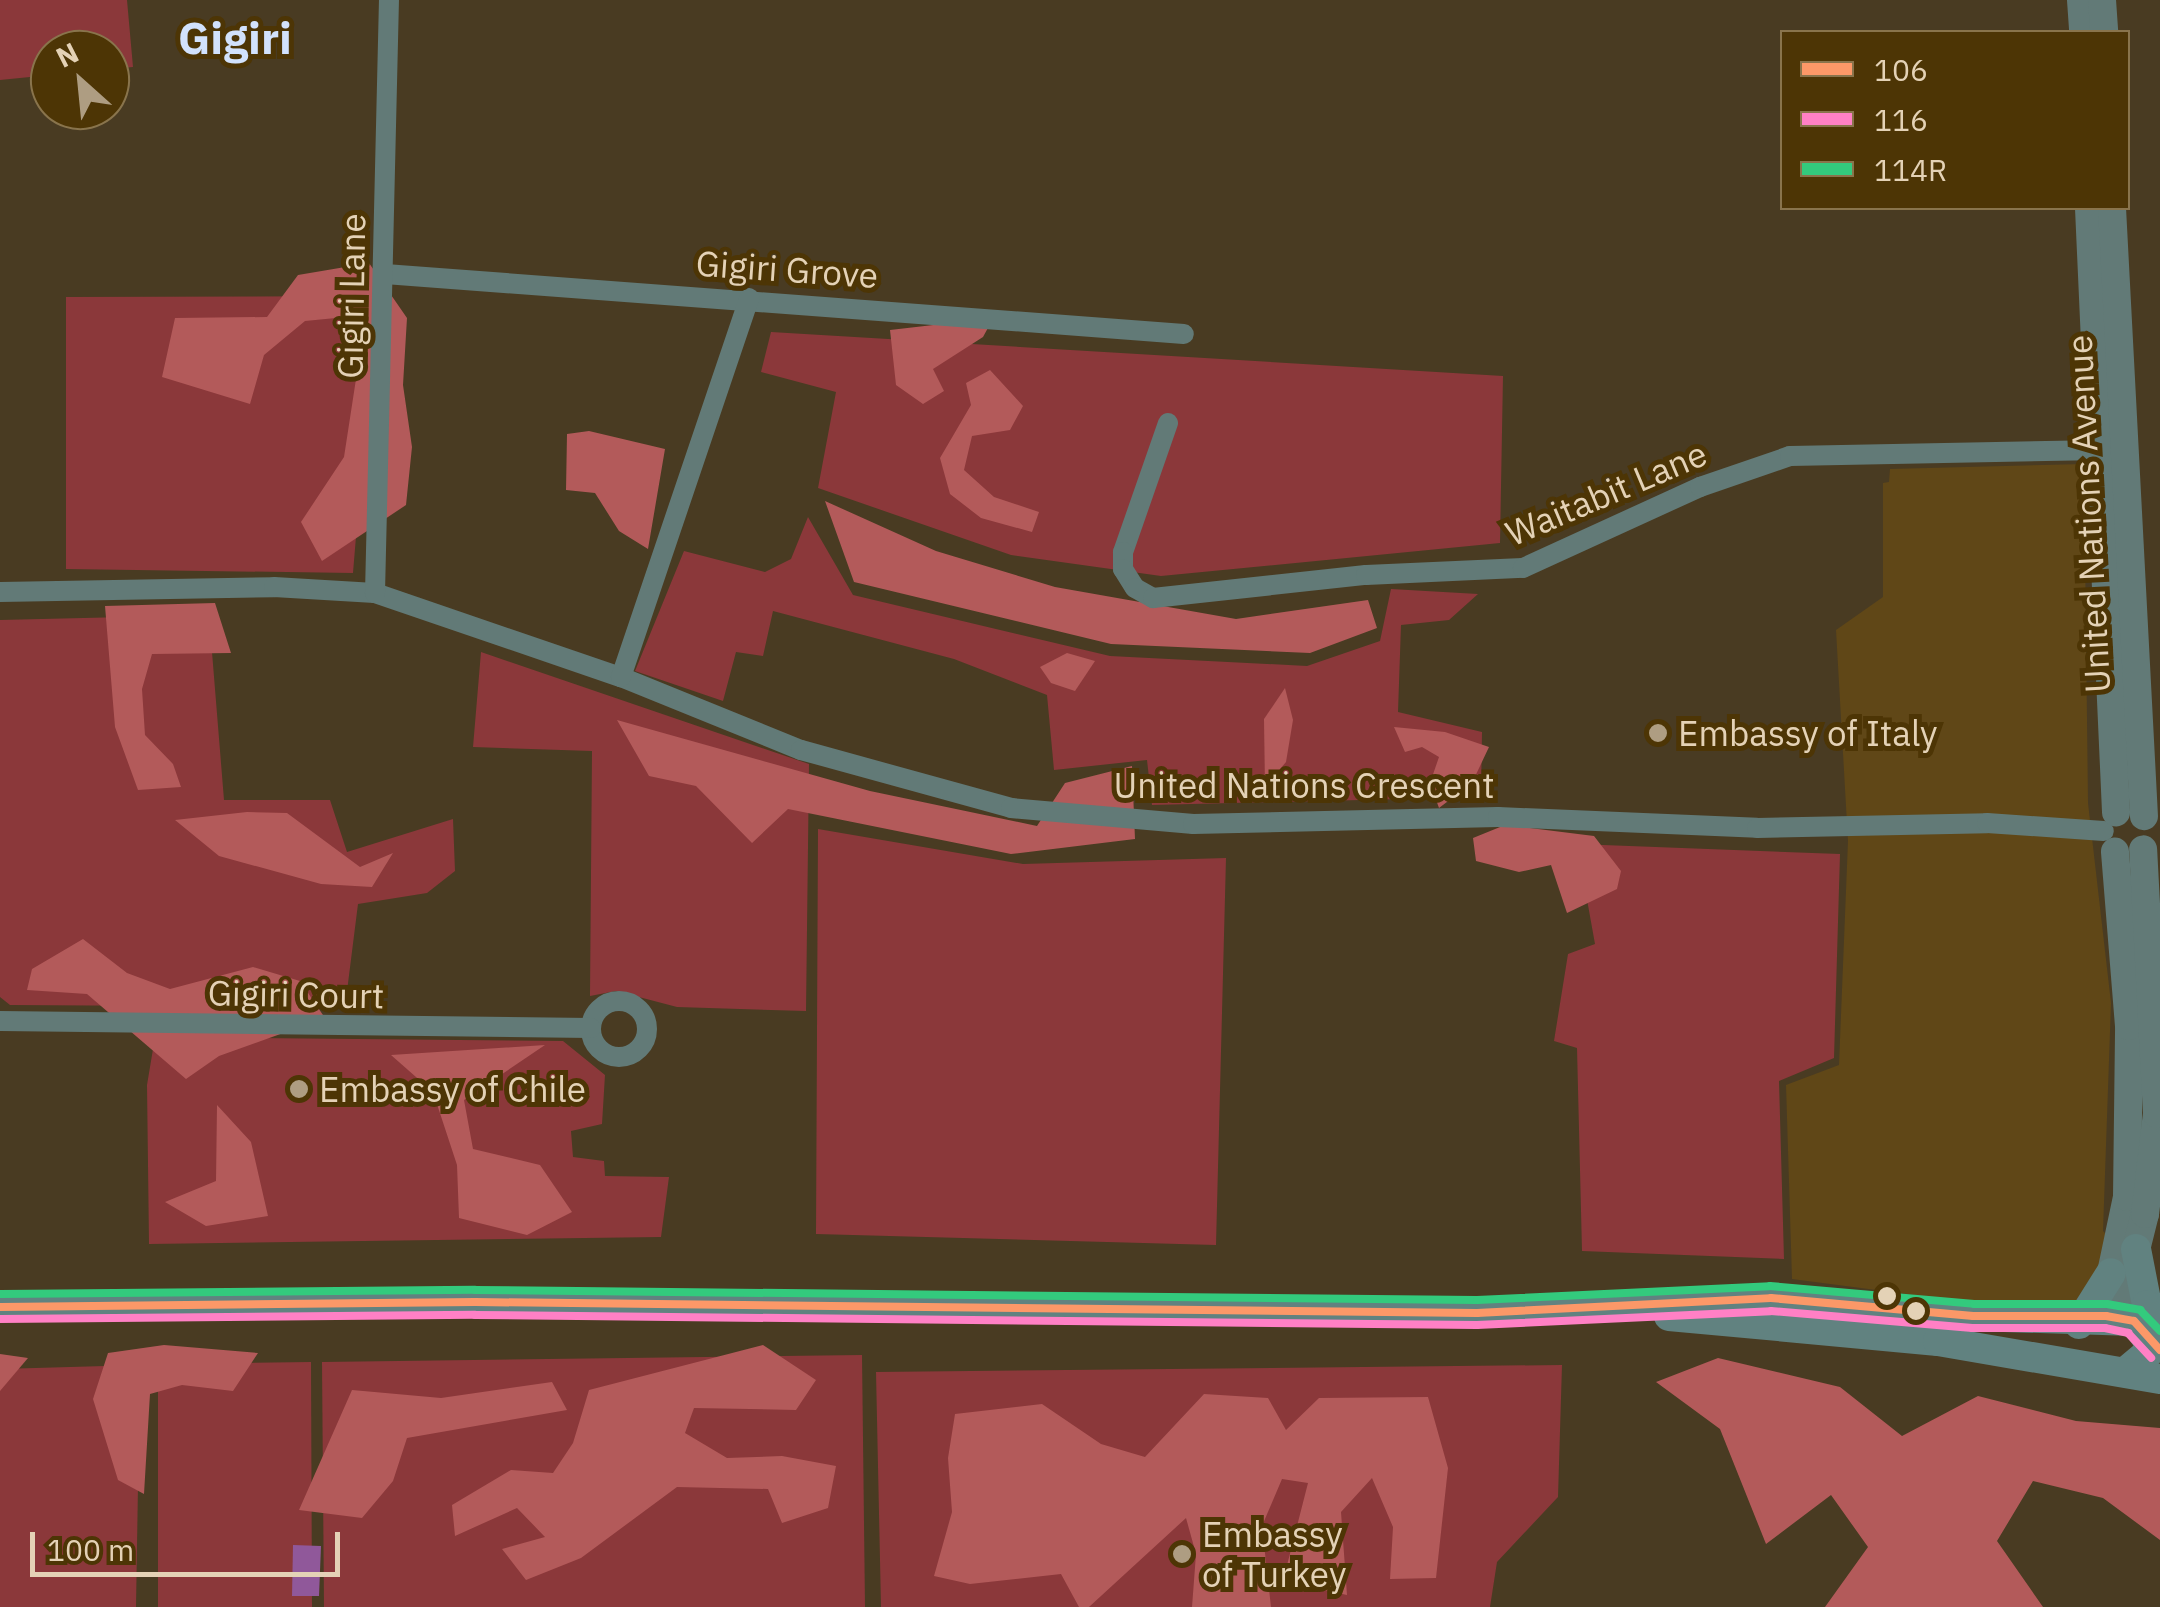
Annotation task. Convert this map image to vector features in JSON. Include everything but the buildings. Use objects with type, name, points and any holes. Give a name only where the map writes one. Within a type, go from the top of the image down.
[{"type":"main road","points":[[2125,1372],[2142,1364],[2150,1334],[2136,1249]]},
{"type":"main road","points":[[2081,1364],[2069,1340],[2111,1273]]},
{"type":"main road","points":[[0,1307],[475,1302],[1477,1314],[1637,1306],[1665,1299],[1771,1298],[1973,1316],[2084,1320],[2150,1334]]},
{"type":"main road","points":[[1637,1306],[1664,1316],[1938,1342],[2160,1379]]},
{"type":"street","name":"Gigiri Lane","points":[[375,593],[389,0]]},
{"type":"street","points":[[2081,0],[2083,30]]},
{"type":"street","points":[[2102,0],[2104,30]]},
{"type":"street","name":"United Nations Avenue","points":[[2089,210],[2129,1026],[2127,1197],[2111,1273]]},
{"type":"street","name":"United Nations Avenue","points":[[2112,210],[2144,816],[2134,810],[2119,836],[2157,1114],[2136,1249]]},
{"type":"street","name":"Gigiri Grove","points":[[385,274],[749,298],[1184,334]]},
{"type":"street","points":[[622,677],[749,298]]},
{"type":"street","name":"Waitabit Lane","points":[[1168,423],[1123,552],[1123,569],[1135,588],[1153,598],[1366,575],[1523,568],[1700,487],[1790,456],[2102,450]]},
{"type":"street","name":"United Nations Crescent","points":[[0,592],[274,588],[375,593],[622,677],[801,750],[1011,808],[1193,824],[1498,817],[1757,828],[1987,823],[2119,836]]},
{"type":"street","name":"Gigiri Court","points":[[0,1021],[591,1028]]},
{"type":"shaded area","points":[[0,0],[127,0],[130,30],[30,30],[30,77],[0,80]]},
{"type":"shaded area","points":[[369,263],[407,318],[403,385],[412,447],[406,505],[322,561],[301,522],[344,457],[356,379],[346,317],[305,321],[264,355],[250,404],[162,377],[175,318],[267,317],[298,275]]},
{"type":"shaded area","points":[[376,296],[353,573],[66,569],[66,297]]},
{"type":"shaded area","points":[[942,324],[989,326],[983,337],[933,369],[944,391],[923,404],[896,385],[890,330]]},
{"type":"shaded area","points":[[771,332],[1503,376],[1500,543],[1161,576],[1011,555],[818,488],[836,392],[761,372]]},
{"type":"shaded area","points":[[990,370],[1023,406],[1010,430],[972,436],[964,470],[994,497],[1039,512],[1032,532],[981,518],[950,494],[940,458],[971,405],[966,383]]},
{"type":"shaded area","points":[[589,431],[665,449],[648,549],[619,531],[595,493],[566,490],[567,434]]},
{"type":"shaded area","points":[[2084,464],[2088,803],[2111,1003],[2103,1231],[2114,1243],[2089,1300],[1968,1302],[1792,1279],[1786,1085],[1839,1065],[1848,841],[1836,630],[1883,597],[1883,483],[1889,482],[1890,469]]},
{"type":"shaded area","points":[[825,501],[936,551],[1055,587],[1236,619],[1368,600],[1377,628],[1310,653],[1111,644],[854,582]]},
{"type":"shaded area","points":[[808,517],[853,595],[1110,656],[1307,666],[1380,641],[1391,589],[1478,594],[1449,620],[1401,625],[1398,712],[1482,732],[1481,797],[1152,805],[1147,760],[1054,770],[1047,695],[954,659],[773,611],[763,656],[736,652],[723,701],[635,671],[684,551],[765,572],[791,559]]},
{"type":"shaded area","points":[[215,603],[231,653],[152,654],[142,689],[145,735],[173,764],[181,787],[138,790],[115,727],[105,606]]},
{"type":"shaded area","points":[[209,615],[224,800],[330,800],[347,852],[453,819],[455,871],[427,893],[358,904],[345,1007],[10,1005],[0,997],[0,620]]},
{"type":"shaded area","points":[[481,652],[809,764],[806,1011],[677,1007],[616,991],[590,996],[592,751],[473,747]]},
{"type":"shaded area","points":[[1067,653],[1095,661],[1075,691],[1051,683],[1040,667]]},
{"type":"shaded area","points":[[1285,688],[1293,720],[1286,762],[1265,787],[1264,719]]},
{"type":"shaded area","points":[[617,720],[870,791],[1037,826],[1065,783],[1132,766],[1135,839],[1011,854],[788,809],[752,843],[696,786],[649,776]]},
{"type":"shaded area","points":[[1394,727],[1445,732],[1489,747],[1472,783],[1439,808],[1430,783],[1439,757],[1422,747],[1405,752]]},
{"type":"shaded area","points":[[247,812],[287,813],[360,867],[393,853],[372,887],[321,884],[219,856],[175,820]]},
{"type":"shaded area","points":[[1505,825],[1594,836],[1621,871],[1617,889],[1567,913],[1551,865],[1519,872],[1476,861],[1473,838]]},
{"type":"shaded area","points":[[818,829],[1023,864],[1226,858],[1216,1245],[816,1234]]},
{"type":"shaded area","points":[[1577,844],[1840,854],[1834,1058],[1779,1081],[1784,1259],[1582,1251],[1577,1048],[1554,1041],[1568,954],[1595,944]]},
{"type":"shaded area","points":[[83,939],[127,973],[170,989],[253,967],[300,981],[325,1018],[219,1056],[186,1079],[87,994],[27,990],[32,969]]},
{"type":"shaded area","points":[[155,1037],[563,1041],[605,1075],[602,1124],[571,1131],[573,1157],[604,1161],[605,1176],[669,1177],[661,1237],[149,1244],[147,1085]]},
{"type":"shaded area","points":[[545,1045],[464,1100],[473,1149],[540,1165],[572,1212],[527,1235],[459,1218],[457,1165],[433,1092],[391,1055]]},
{"type":"shaded area","points":[[217,1105],[251,1142],[268,1216],[206,1226],[165,1202],[216,1181]]},
{"type":"shaded area","points":[[164,1345],[258,1353],[233,1391],[182,1385],[150,1394],[144,1494],[118,1480],[93,1399],[108,1353]]},
{"type":"shaded area","points":[[763,1345],[816,1380],[796,1410],[694,1408],[685,1433],[727,1458],[782,1456],[836,1466],[828,1508],[782,1523],[768,1489],[677,1487],[581,1558],[526,1580],[502,1549],[545,1537],[517,1508],[455,1536],[452,1505],[511,1470],[553,1473],[573,1443],[589,1390]]},
{"type":"shaded area","points":[[0,1354],[28,1358],[0,1391]]},
{"type":"shaded area","points":[[862,1355],[865,1607],[324,1607],[322,1362]]},
{"type":"shaded area","points":[[1718,1358],[1840,1387],[1902,1436],[1978,1396],[2076,1421],[2160,1428],[2160,1540],[2103,1498],[2033,1481],[1997,1541],[2043,1607],[1825,1607],[1868,1547],[1831,1495],[1766,1544],[1720,1429],[1656,1382]]},
{"type":"shaded area","points":[[311,1362],[312,1607],[158,1607],[158,1364]]},
{"type":"shaded area","points":[[140,1365],[136,1607],[0,1607],[0,1369]]},
{"type":"shaded area","points":[[1562,1365],[1558,1497],[1497,1562],[1490,1607],[881,1607],[876,1372]]},
{"type":"shaded area","points":[[552,1382],[567,1410],[407,1438],[393,1481],[362,1518],[299,1510],[352,1390],[441,1398]]},
{"type":"shaded area","points":[[1204,1394],[1268,1398],[1286,1430],[1319,1398],[1428,1397],[1448,1468],[1436,1578],[1390,1579],[1393,1527],[1372,1478],[1341,1512],[1347,1595],[1283,1581],[1308,1483],[1282,1479],[1262,1526],[1271,1607],[1192,1607],[1196,1554],[1186,1518],[1089,1607],[1079,1607],[1061,1574],[970,1584],[934,1576],[952,1512],[948,1458],[955,1414],[1042,1404],[1101,1444],[1145,1457]]},
{"type":"shaded area","points":[[293,1545],[321,1546],[319,1596],[292,1596]]},
{"type":"transit line","name":"114R","points":[[0,1294],[475,1290],[1477,1300],[1770,1286],[1974,1304],[2107,1304],[2140,1310],[2160,1331]]},
{"type":"transit line","name":"106","points":[[0,1307],[475,1302],[1477,1313],[1771,1298],[1973,1316],[2106,1316],[2134,1321],[2160,1350]]},
{"type":"transit line","name":"116","points":[[0,1319],[475,1315],[1477,1325],[1771,1311],[1972,1328],[2105,1328],[2128,1333],[2151,1358]]},
{"type":"place","name":"Embassy of Italy","points":[[1658,733]]},
{"type":"place","name":"Embassy of Chile","points":[[299,1089]]},
{"type":"place","name":"Embassy of Turkey","points":[[1182,1554]]},
{"type":"district","name":"Gigiri","points":[[235,38]]}]
